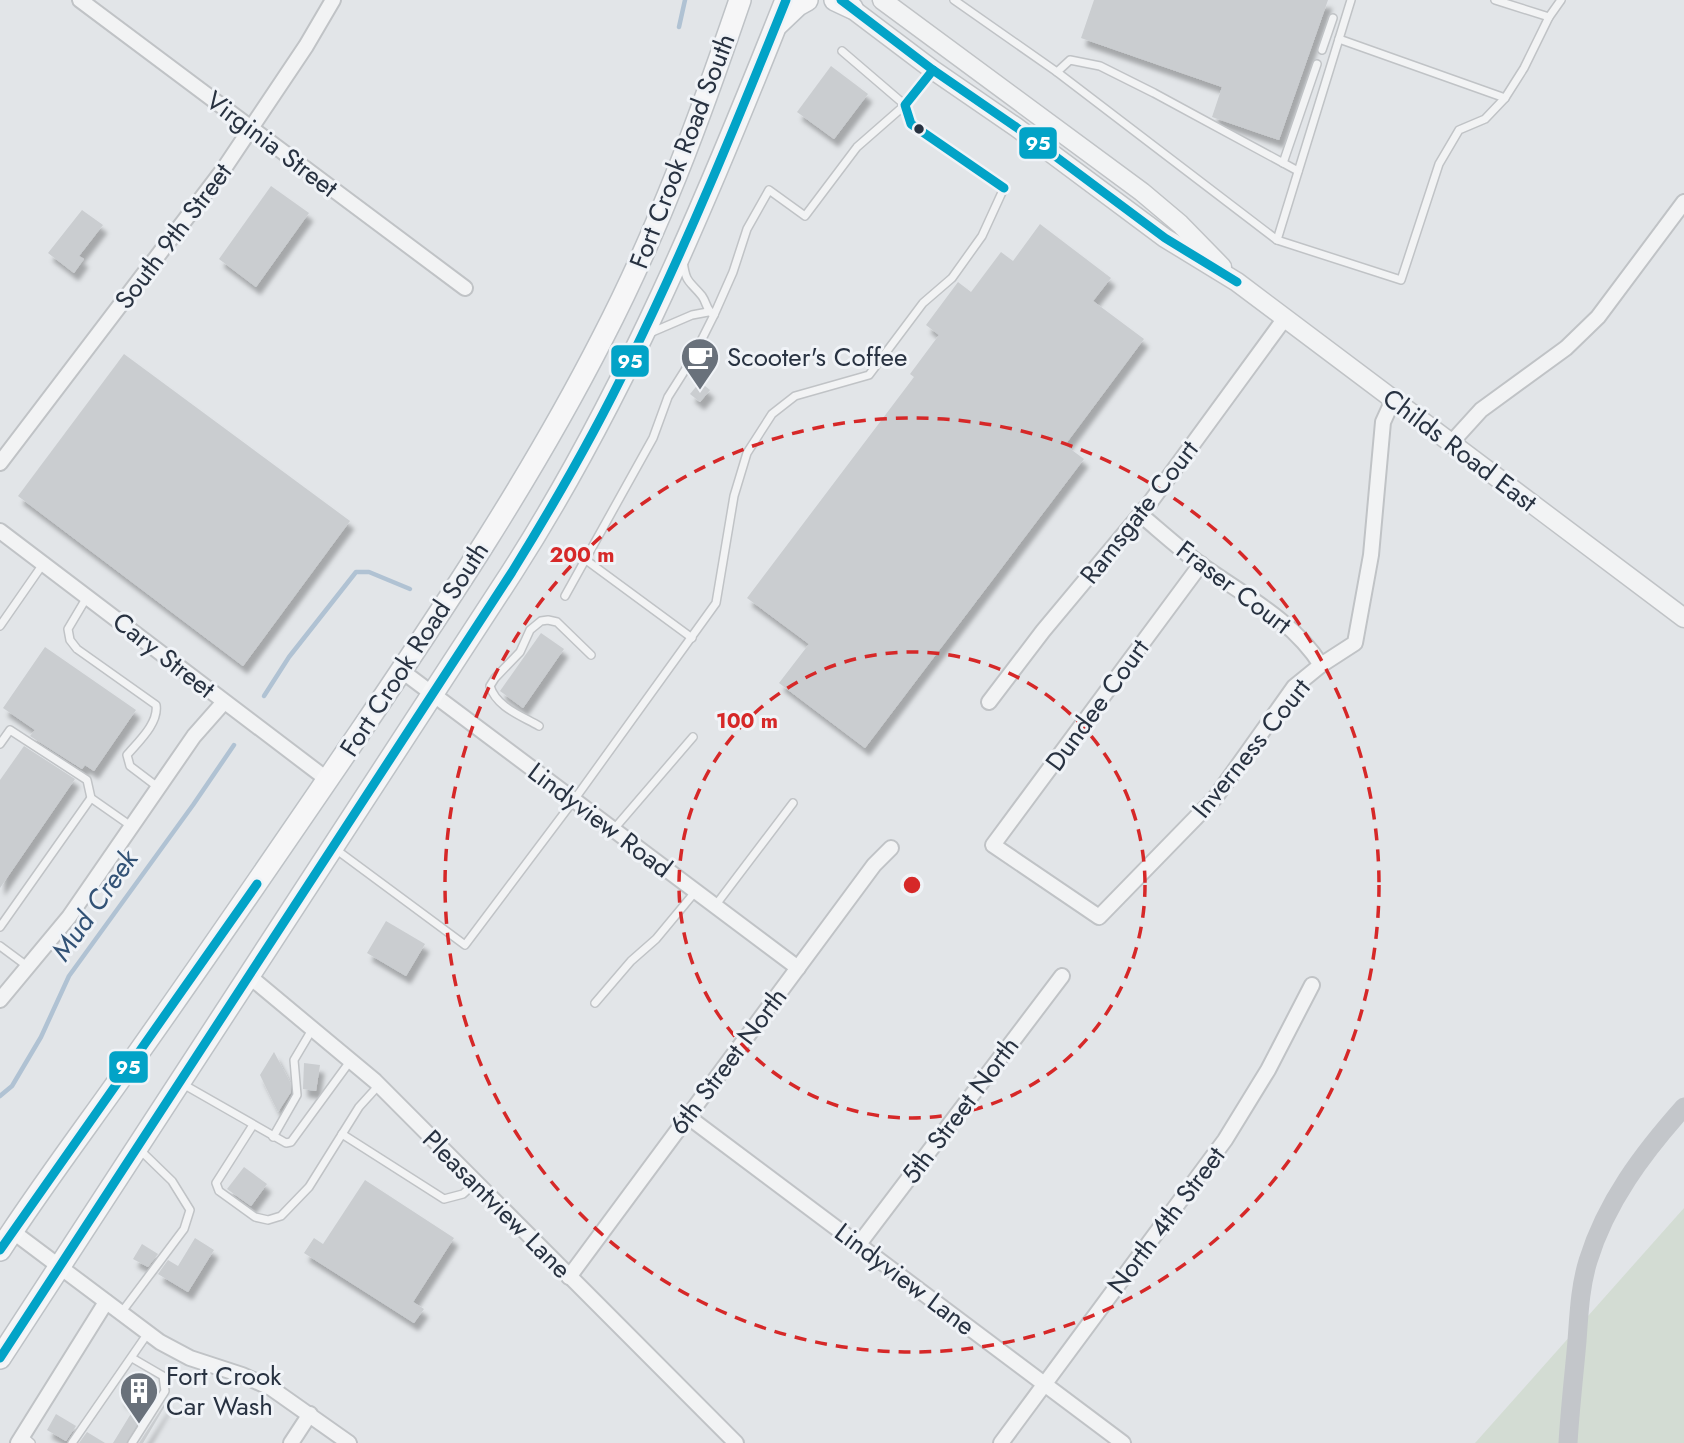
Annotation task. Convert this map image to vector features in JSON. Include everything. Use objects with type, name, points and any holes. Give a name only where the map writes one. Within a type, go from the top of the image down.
[{"type":"main road","points":[[0,1358],[547,513],[594,431],[642,336],[737,123],[786,0]]},
{"type":"main road","points":[[774,28],[807,0]]},
{"type":"main road","name":"Fort Crook Road South","points":[[0,1250],[328,780],[402,671],[507,505],[608,329],[663,212],[692,138],[738,4]]},
{"type":"main road","points":[[1568,1443],[1581,1289],[1587,1262],[1600,1227],[1616,1197],[1656,1139],[1684,1107]]},
{"type":"street","name":"Virginia Street","points":[[80,0],[465,288]]},
{"type":"street","name":"South 9th Street","points":[[0,463],[223,170],[306,46],[333,0]]},
{"type":"street","name":"Childs Road East","points":[[882,0],[1142,192],[1180,224],[1237,282]]},
{"type":"street","name":"Childs Road East","points":[[842,3],[1166,238],[1237,282],[1684,618]]},
{"type":"street","points":[[1451,443],[1481,410],[1566,348],[1598,317],[1684,202]]},
{"type":"street","name":"Ramsgate Court","points":[[989,702],[1043,631],[1140,515],[1285,318]]},
{"type":"street","name":"Inverness Court","points":[[1099,917],[1215,798],[1294,688],[1321,665],[1355,643],[1371,555],[1382,422],[1393,400]]},
{"type":"street","name":"Fraser Court","points":[[1140,515],[1200,564],[1288,626],[1309,646],[1321,665]]},
{"type":"street","name":"Cary Street","points":[[0,531],[328,780]]},
{"type":"street","name":"Dundee Court","points":[[1099,917],[993,845],[1200,564]]},
{"type":"street","name":"Lindyview Road","points":[[402,671],[798,968]]},
{"type":"street","points":[[0,1000],[69,917],[194,736],[224,702]]},
{"type":"street","name":"6th Street North","points":[[569,1277],[874,865],[891,848]]},
{"type":"street","name":"Pleasantview Lane","points":[[249,976],[379,1085],[736,1443]]},
{"type":"street","name":"5th Street North","points":[[859,1244],[1062,976]]},
{"type":"street","name":"North 4th Street","points":[[1001,1443],[1225,1140],[1268,1070],[1312,985]]},
{"type":"street","name":"Lindyview Lane","points":[[687,1116],[1123,1443]]},
{"type":"street","points":[[12,1231],[148,1333],[190,1358],[256,1380],[310,1414],[349,1443]]},
{"type":"street","points":[[24,1441],[106,1302]]},
{"type":"street","points":[[291,1443],[310,1414]]},
{"type":"lane","points":[[954,0],[1057,72],[1277,240],[1401,280],[1439,164],[1459,130],[1485,119],[1505,99],[1561,0]]},
{"type":"lane","points":[[1277,240],[1351,0]]},
{"type":"lane","points":[[1495,0],[1549,17]]},
{"type":"lane","points":[[1322,50],[1333,18]]},
{"type":"lane","points":[[1339,39],[1505,99]]},
{"type":"lane","points":[[333,847],[465,945],[575,800],[716,603],[734,496],[747,453],[772,414],[796,396],[869,374],[923,303],[952,278],[982,236],[1004,188],[911,124],[905,105],[842,51]]},
{"type":"lane","points":[[1057,72],[1070,60],[1100,66],[1298,171]]},
{"type":"lane","points":[[1283,163],[1317,64]]},
{"type":"lane","points":[[565,596],[653,438],[668,397],[692,359],[733,272],[747,229],[769,190],[805,216],[857,147],[905,105],[933,70]]},
{"type":"lane","points":[[682,250],[685,275],[689,284],[704,298],[711,314]]},
{"type":"lane","points":[[642,336],[692,315],[711,314]]},
{"type":"lane","points":[[586,560],[692,638]]},
{"type":"lane","points":[[0,626],[44,564]]},
{"type":"lane","points":[[88,597],[68,629],[70,640],[77,649],[156,705],[157,713],[153,721],[127,755],[131,766],[159,788]]},
{"type":"lane","points":[[539,726],[498,700],[490,686],[495,678],[520,652],[530,630],[541,621],[557,622],[590,655]]},
{"type":"lane","points":[[0,744],[10,730],[87,780],[90,798],[1,923]]},
{"type":"lane","points":[[614,830],[693,737]]},
{"type":"lane","points":[[90,798],[132,826]]},
{"type":"lane","points":[[715,906],[793,803]]},
{"type":"lane","points":[[595,1003],[631,961],[656,939],[695,892]]},
{"type":"lane","points":[[0,946],[27,966]]},
{"type":"lane","points":[[274,1138],[297,1095],[294,1060],[313,1028]]},
{"type":"lane","points":[[180,1083],[283,1143],[291,1142],[351,1060]]},
{"type":"lane","points":[[253,1125],[216,1184],[219,1191],[256,1217],[268,1220],[281,1216],[309,1187],[359,1107],[379,1085]]},
{"type":"lane","points":[[342,1134],[444,1199],[463,1194],[475,1183]]},
{"type":"lane","points":[[121,1313],[184,1229],[190,1210],[172,1181],[138,1148]]},
{"type":"lane","points":[[72,1443],[148,1333]]},
{"type":"lane","points":[[132,1358],[163,1376],[165,1391],[132,1443]]},
{"type":"shaded area","points":[[1684,1208],[1684,1443],[1475,1443]]},
{"type":"building","points":[[1094,0],[1328,0],[1279,140],[1212,117],[1222,87],[1081,38]]},
{"type":"building","points":[[831,66],[868,94],[834,139],[797,112]]},
{"type":"building","points":[[271,186],[309,213],[256,287],[219,259]]},
{"type":"building","points":[[82,210],[103,225],[79,256],[84,259],[74,273],[48,253]]},
{"type":"building","points":[[1040,224],[1111,278],[1093,301],[1144,339],[1065,445],[1084,459],[865,748],[779,683],[809,644],[747,598],[914,377],[910,374],[939,335],[926,325],[958,282],[971,292],[1001,252],[1013,261]]},
{"type":"building","points":[[124,354],[350,521],[243,666],[18,496]]},
{"type":"building","points":[[700,382],[710,390],[700,402],[690,394]]},
{"type":"building","points":[[541,633],[564,649],[523,708],[500,691]]},
{"type":"building","points":[[45,647],[136,710],[94,771],[85,765],[82,769],[30,736],[35,730],[3,708]]},
{"type":"building","points":[[24,746],[75,779],[0,888],[0,780]]},
{"type":"building","points":[[386,921],[425,944],[406,976],[367,953]]},
{"type":"building","points":[[274,1052],[290,1082],[291,1092],[278,1112],[260,1075]]},
{"type":"building","points":[[304,1063],[320,1065],[316,1091],[303,1089]]},
{"type":"building","points":[[244,1167],[267,1184],[251,1206],[227,1189]]},
{"type":"building","points":[[365,1180],[454,1238],[413,1302],[424,1309],[414,1323],[304,1253],[314,1238],[323,1244]]},
{"type":"building","points":[[195,1238],[214,1250],[188,1292],[158,1274],[168,1260],[178,1266]]},
{"type":"building","points":[[142,1244],[158,1254],[148,1267],[133,1259]]},
{"type":"building","points":[[131,1380],[156,1394],[126,1443],[113,1443],[135,1407],[120,1398]]},
{"type":"building","points":[[167,1400],[143,1443],[139,1443]]},
{"type":"building","points":[[56,1414],[76,1426],[66,1441],[47,1430]]},
{"type":"building","points":[[87,1432],[105,1443],[79,1443]]},
{"type":"waterway","name":"Mud Creek","points":[[679,27],[685,0]]},
{"type":"waterway","name":"Mud Creek","points":[[264,696],[289,657],[356,572],[369,572],[410,589]]},
{"type":"waterway","name":"Mud Creek","points":[[0,1096],[12,1086],[41,1037],[69,976],[234,745]]},
{"type":"transit line","name":"95","points":[[0,1358],[512,572],[558,495],[616,389],[671,273],[786,0]]},
{"type":"transit line","name":"95","points":[[841,0],[1165,238],[1237,282]]},
{"type":"transit line","name":"95","points":[[933,70],[905,105],[911,124],[1004,188]]},
{"type":"transit line","name":"95","points":[[0,1250],[257,884]]},
{"type":"place","name":"Scooter's Coffee","points":[[700,391]]},
{"type":"place","name":"Fort Crook Car Wash","points":[[139,1425]]}]
